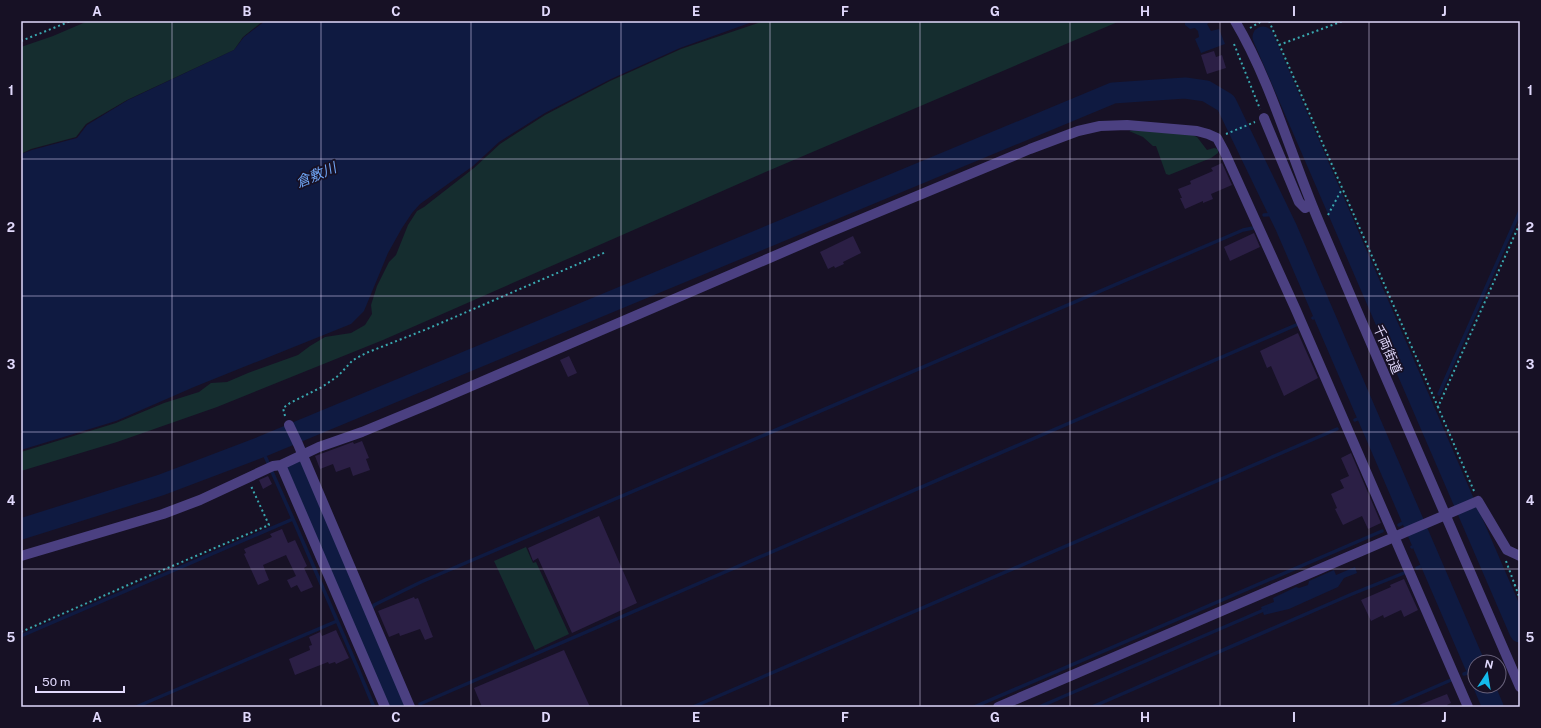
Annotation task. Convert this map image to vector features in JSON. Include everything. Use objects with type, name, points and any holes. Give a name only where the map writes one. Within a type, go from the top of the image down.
[{"type":"street","name":"千両街道","points":[[1234,21],[1248,47],[1274,106],[1311,205],[1520,687]]},
{"type":"street","points":[[1263,119],[1299,202],[1305,208],[1311,205]]},
{"type":"street","points":[[21,556],[163,514],[200,500],[318,447],[362,432],[432,403],[823,235],[1030,149],[1089,128],[1112,125],[1145,126],[1197,131],[1217,138],[1261,229],[1398,536],[1468,707]]},
{"type":"street","points":[[289,424],[410,707]]},
{"type":"street","points":[[274,466],[385,707]]},
{"type":"street","points":[[998,707],[1476,502],[1507,550],[1520,556]]},
{"type":"path","points":[[21,41],[72,21]]},
{"type":"path","points":[[1269,21],[1438,406],[1476,502]]},
{"type":"path","points":[[1279,45],[1343,21]]},
{"type":"path","points":[[1225,134],[1263,119]]},
{"type":"path","points":[[1328,215],[1342,189]]},
{"type":"path","points":[[1438,406],[1520,223]]},
{"type":"path","points":[[289,424],[284,413],[284,408],[290,403],[322,387],[338,376],[353,360],[366,353],[427,329],[606,252]]},
{"type":"path","points":[[21,632],[269,525],[248,478]]},
{"type":"path","points":[[1507,550],[1505,556],[1507,567],[1520,599]]},
{"type":"path","points":[[1514,585],[1520,588]]},
{"type":"green space","points":[[88,21],[263,21],[243,37],[234,50],[127,100],[86,124],[76,137],[31,149],[21,154],[21,47],[53,36]]},
{"type":"green space","points":[[764,21],[1120,21],[761,174],[383,340],[217,407],[117,442],[21,471],[21,452],[116,423],[164,403],[199,392],[211,383],[227,382],[298,355],[325,337],[351,333],[365,325],[372,314],[371,305],[377,286],[389,262],[396,255],[408,225],[417,211],[474,168],[500,144],[545,115],[610,81],[681,49]]},
{"type":"green space","points":[[1142,129],[1188,133],[1197,137],[1207,150],[1214,148],[1218,149],[1218,153],[1211,158],[1169,175],[1166,174],[1156,146],[1153,146],[1143,137],[1129,131]]},
{"type":"green space","points":[[526,547],[533,563],[536,562],[569,634],[535,650],[494,561]]},
{"type":"water","name":"倉敷川","points":[[265,21],[755,21],[680,48],[611,79],[545,113],[499,142],[473,166],[420,204],[412,213],[388,253],[364,311],[351,324],[194,387],[116,421],[21,450],[21,154],[77,138],[87,125],[128,100],[234,50],[244,37]]},
{"type":"water","points":[[1185,21],[1211,21],[1207,24],[1211,31],[1219,29],[1225,44],[1201,53],[1195,39],[1199,37],[1198,31],[1195,28],[1190,29],[1185,25]]},
{"type":"water","points":[[1355,567],[1357,573],[1344,578],[1338,587],[1289,609],[1264,615],[1261,607],[1274,602],[1273,598],[1296,587],[1299,588],[1308,585],[1309,581],[1334,570],[1336,575]]},
{"type":"building","points":[[1214,51],[1216,57],[1222,55],[1226,68],[1207,74],[1201,55]]},
{"type":"building","points":[[1222,163],[1232,185],[1211,194],[1213,199],[1203,203],[1203,201],[1185,209],[1178,189],[1191,184],[1190,181],[1213,171],[1211,168]]},
{"type":"building","points":[[1254,233],[1260,247],[1230,261],[1224,247]]},
{"type":"building","points":[[853,236],[861,253],[843,262],[844,264],[828,269],[820,252]]},
{"type":"building","points":[[1298,333],[1318,378],[1284,396],[1271,366],[1267,368],[1260,351]]},
{"type":"building","points":[[569,356],[577,373],[568,377],[560,360]]},
{"type":"building","points":[[362,441],[369,458],[366,459],[370,470],[353,476],[350,467],[336,472],[333,464],[320,469],[315,456],[353,442],[354,444]]},
{"type":"building","points":[[1351,453],[1381,523],[1368,529],[1362,516],[1343,525],[1335,509],[1337,508],[1331,494],[1344,488],[1340,480],[1349,476],[1341,458]]},
{"type":"building","points":[[268,476],[272,484],[263,489],[259,480]]},
{"type":"building","points":[[599,516],[637,603],[572,633],[538,558],[533,561],[528,548]]},
{"type":"building","points":[[282,529],[288,543],[295,540],[307,566],[304,568],[313,587],[301,592],[297,585],[291,588],[287,580],[296,576],[286,555],[263,565],[269,580],[258,585],[244,554],[246,553],[244,549],[272,537],[270,534]]},
{"type":"building","points":[[1404,579],[1418,610],[1404,617],[1401,610],[1384,618],[1383,615],[1371,621],[1361,600],[1391,587],[1390,585]]},
{"type":"building","points":[[414,597],[415,599],[418,598],[433,637],[425,640],[420,629],[400,636],[399,633],[389,637],[378,611]]},
{"type":"building","points":[[336,630],[349,658],[336,664],[335,662],[329,664],[328,662],[295,675],[289,659],[310,650],[309,646],[312,645],[309,637],[320,632],[322,636]]},
{"type":"building","points":[[564,650],[590,707],[482,707],[474,688]]},
{"type":"building","points":[[1447,694],[1451,703],[1447,705],[1447,707],[1414,707]]},
{"type":"waterway","points":[[1263,37],[1520,632]]},
{"type":"waterway","points":[[21,529],[161,485],[261,447],[1113,93],[1185,88],[1206,91],[1226,103],[1286,227],[1470,654]]},
{"type":"waterway","points":[[1439,394],[1520,211]]},
{"type":"waterway","points":[[1264,215],[1279,214]]},
{"type":"waterway","points":[[373,607],[374,605],[421,582],[1243,230],[1253,228]]},
{"type":"waterway","points":[[1313,318],[1323,313]]},
{"type":"waterway","points":[[420,704],[1296,325]]},
{"type":"waterway","points":[[1420,401],[1424,400]]},
{"type":"waterway","points":[[1355,420],[1367,415]]},
{"type":"waterway","points":[[693,707],[1337,429]]},
{"type":"waterway","points":[[21,636],[293,519],[261,447]]},
{"type":"waterway","points":[[292,467],[397,707]]},
{"type":"waterway","points":[[1399,525],[1412,518]]},
{"type":"waterway","points":[[293,519],[374,707]]},
{"type":"waterway","points":[[974,707],[1382,531]]},
{"type":"waterway","points":[[1412,547],[1422,542]]},
{"type":"waterway","points":[[1488,557],[1494,557]]},
{"type":"waterway","points":[[1417,568],[1431,562]]},
{"type":"waterway","points":[[1092,707],[1352,594],[1404,573]]},
{"type":"waterway","points":[[1039,707],[1266,609]]},
{"type":"waterway","points":[[355,611],[365,612]]},
{"type":"waterway","points":[[136,707],[337,621]]},
{"type":"waterway","points":[[1389,707],[1451,680]]},
{"type":"waterway","points":[[1487,694],[1493,707]]}]
